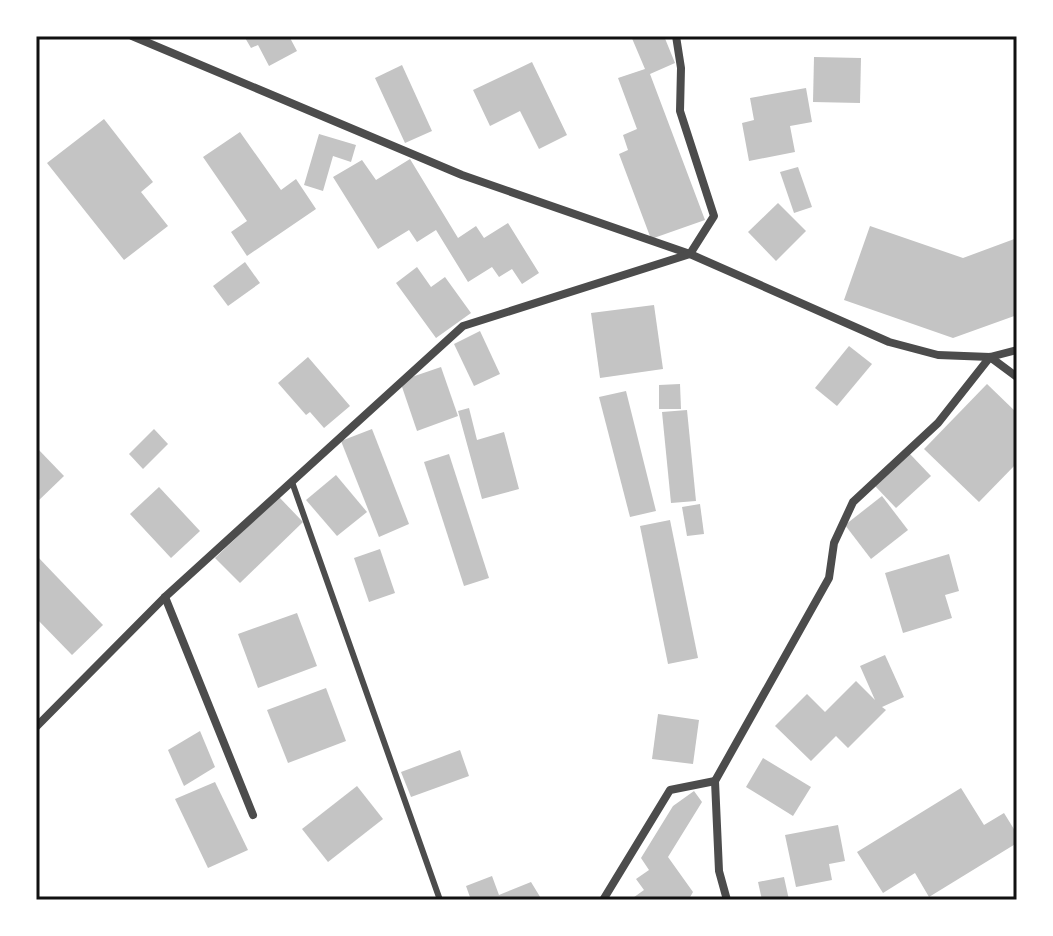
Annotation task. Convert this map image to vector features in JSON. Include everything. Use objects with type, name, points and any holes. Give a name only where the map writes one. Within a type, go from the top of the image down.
[{"type":"street","points":[[132,36],[462,175],[690,254],[889,342],[938,355],[990,357],[1017,350]]},
{"type":"street","points":[[36,727],[165,597],[463,326],[690,254],[714,216],[680,111],[679,38]]},
{"type":"street","points":[[990,357],[1017,377]]},
{"type":"street","points":[[727,900],[719,871],[715,781],[829,578],[834,543],[853,502],[938,423],[990,357]]},
{"type":"street","points":[[165,597],[253,815]]},
{"type":"street","points":[[603,900],[670,790],[715,781]]},
{"type":"lane","points":[[292,482],[440,900]]},
{"type":"building","points":[[244,36],[289,36],[297,51],[269,66],[258,45],[251,48]]},
{"type":"building","points":[[631,36],[664,36],[675,63],[650,74],[705,220],[651,239],[619,154],[628,150],[623,135],[637,129],[618,78],[645,69]]},
{"type":"building","points":[[814,57],[861,58],[860,103],[813,102]]},
{"type":"building","points":[[532,62],[567,135],[539,149],[520,111],[490,126],[473,90]]},
{"type":"building","points":[[402,65],[432,131],[405,143],[375,78]]},
{"type":"building","points":[[806,88],[812,122],[790,126],[795,152],[749,161],[742,123],[754,120],[750,98]]},
{"type":"building","points":[[104,119],[153,182],[141,192],[168,226],[124,260],[47,163]]},
{"type":"building","points":[[240,132],[281,190],[296,179],[316,209],[247,256],[231,232],[247,221],[203,157]]},
{"type":"building","points":[[319,134],[356,145],[351,162],[333,156],[323,191],[304,185]]},
{"type":"building","points":[[410,159],[458,238],[476,226],[484,238],[508,223],[539,273],[522,284],[512,269],[499,277],[492,267],[468,282],[436,230],[417,242],[409,230],[378,249],[333,177],[362,160],[376,180]]},
{"type":"building","points":[[798,167],[812,207],[794,213],[780,172]]},
{"type":"building","points":[[778,203],[806,231],[776,261],[748,232]]},
{"type":"building","points":[[870,226],[963,258],[1017,238],[1017,315],[953,338],[844,300]]},
{"type":"building","points":[[245,262],[260,283],[228,306],[213,286]]},
{"type":"building","points":[[417,267],[431,287],[445,277],[471,313],[436,338],[396,283]]},
{"type":"building","points":[[654,305],[663,369],[600,378],[591,313]]},
{"type":"building","points":[[480,331],[500,374],[474,386],[454,344]]},
{"type":"building","points":[[849,346],[872,364],[837,406],[815,388]]},
{"type":"building","points":[[308,357],[350,406],[324,428],[310,412],[306,415],[278,383]]},
{"type":"building","points":[[441,367],[458,416],[417,431],[400,381]]},
{"type":"building","points":[[680,384],[681,409],[659,409],[659,385]]},
{"type":"building","points":[[987,384],[1017,413],[1017,463],[979,502],[924,449]]},
{"type":"building","points":[[626,391],[656,511],[630,517],[599,397]]},
{"type":"building","points":[[469,408],[477,440],[504,432],[519,489],[482,499],[458,411]]},
{"type":"building","points":[[687,410],[696,501],[671,503],[662,412]]},
{"type":"building","points":[[154,429],[168,444],[143,469],[129,454]]},
{"type":"building","points":[[372,429],[409,524],[379,537],[341,441]]},
{"type":"building","points":[[36,447],[64,476],[36,503]]},
{"type":"building","points":[[909,453],[931,476],[896,508],[875,486]]},
{"type":"building","points":[[449,454],[489,578],[464,586],[424,462]]},
{"type":"building","points":[[336,475],[367,512],[337,536],[306,500]]},
{"type":"building","points":[[159,487],[200,531],[171,558],[130,514]]},
{"type":"building","points":[[882,496],[908,530],[871,559],[845,525]]},
{"type":"building","points":[[279,497],[303,522],[240,583],[215,558]]},
{"type":"building","points":[[700,504],[704,534],[687,536],[682,507]]},
{"type":"building","points":[[670,520],[698,658],[668,664],[640,526]]},
{"type":"building","points":[[380,549],[395,593],[369,602],[354,558]]},
{"type":"building","points":[[949,554],[959,591],[945,595],[952,618],[903,633],[885,573]]},
{"type":"building","points":[[36,555],[103,625],[72,655],[36,618]]},
{"type":"building","points":[[297,613],[317,666],[258,688],[238,634]]},
{"type":"building","points":[[885,655],[904,697],[882,707],[886,710],[848,748],[836,736],[811,761],[775,726],[807,694],[825,712],[856,681],[875,700],[860,666]]},
{"type":"building","points":[[326,688],[346,741],[288,763],[267,710]]},
{"type":"building","points":[[658,714],[699,720],[693,764],[652,759]]},
{"type":"building","points":[[200,731],[215,767],[184,786],[168,750]]},
{"type":"building","points":[[460,750],[469,776],[411,797],[401,772]]},
{"type":"building","points":[[763,758],[811,787],[793,816],[746,787]]},
{"type":"building","points":[[215,782],[248,850],[208,868],[175,799]]},
{"type":"building","points":[[357,786],[383,819],[328,862],[302,829]]},
{"type":"building","points":[[961,788],[984,825],[1004,813],[1017,834],[1017,843],[929,897],[915,873],[883,893],[857,852]]},
{"type":"building","points":[[694,791],[702,802],[668,857],[693,892],[689,899],[630,900],[644,890],[636,879],[649,870],[641,858],[673,806]]},
{"type":"building","points":[[838,825],[845,861],[829,864],[832,880],[796,887],[785,835]]},
{"type":"building","points":[[492,876],[499,895],[531,882],[542,900],[471,900],[466,886]]},
{"type":"building","points":[[784,877],[789,900],[762,900],[758,882]]}]
